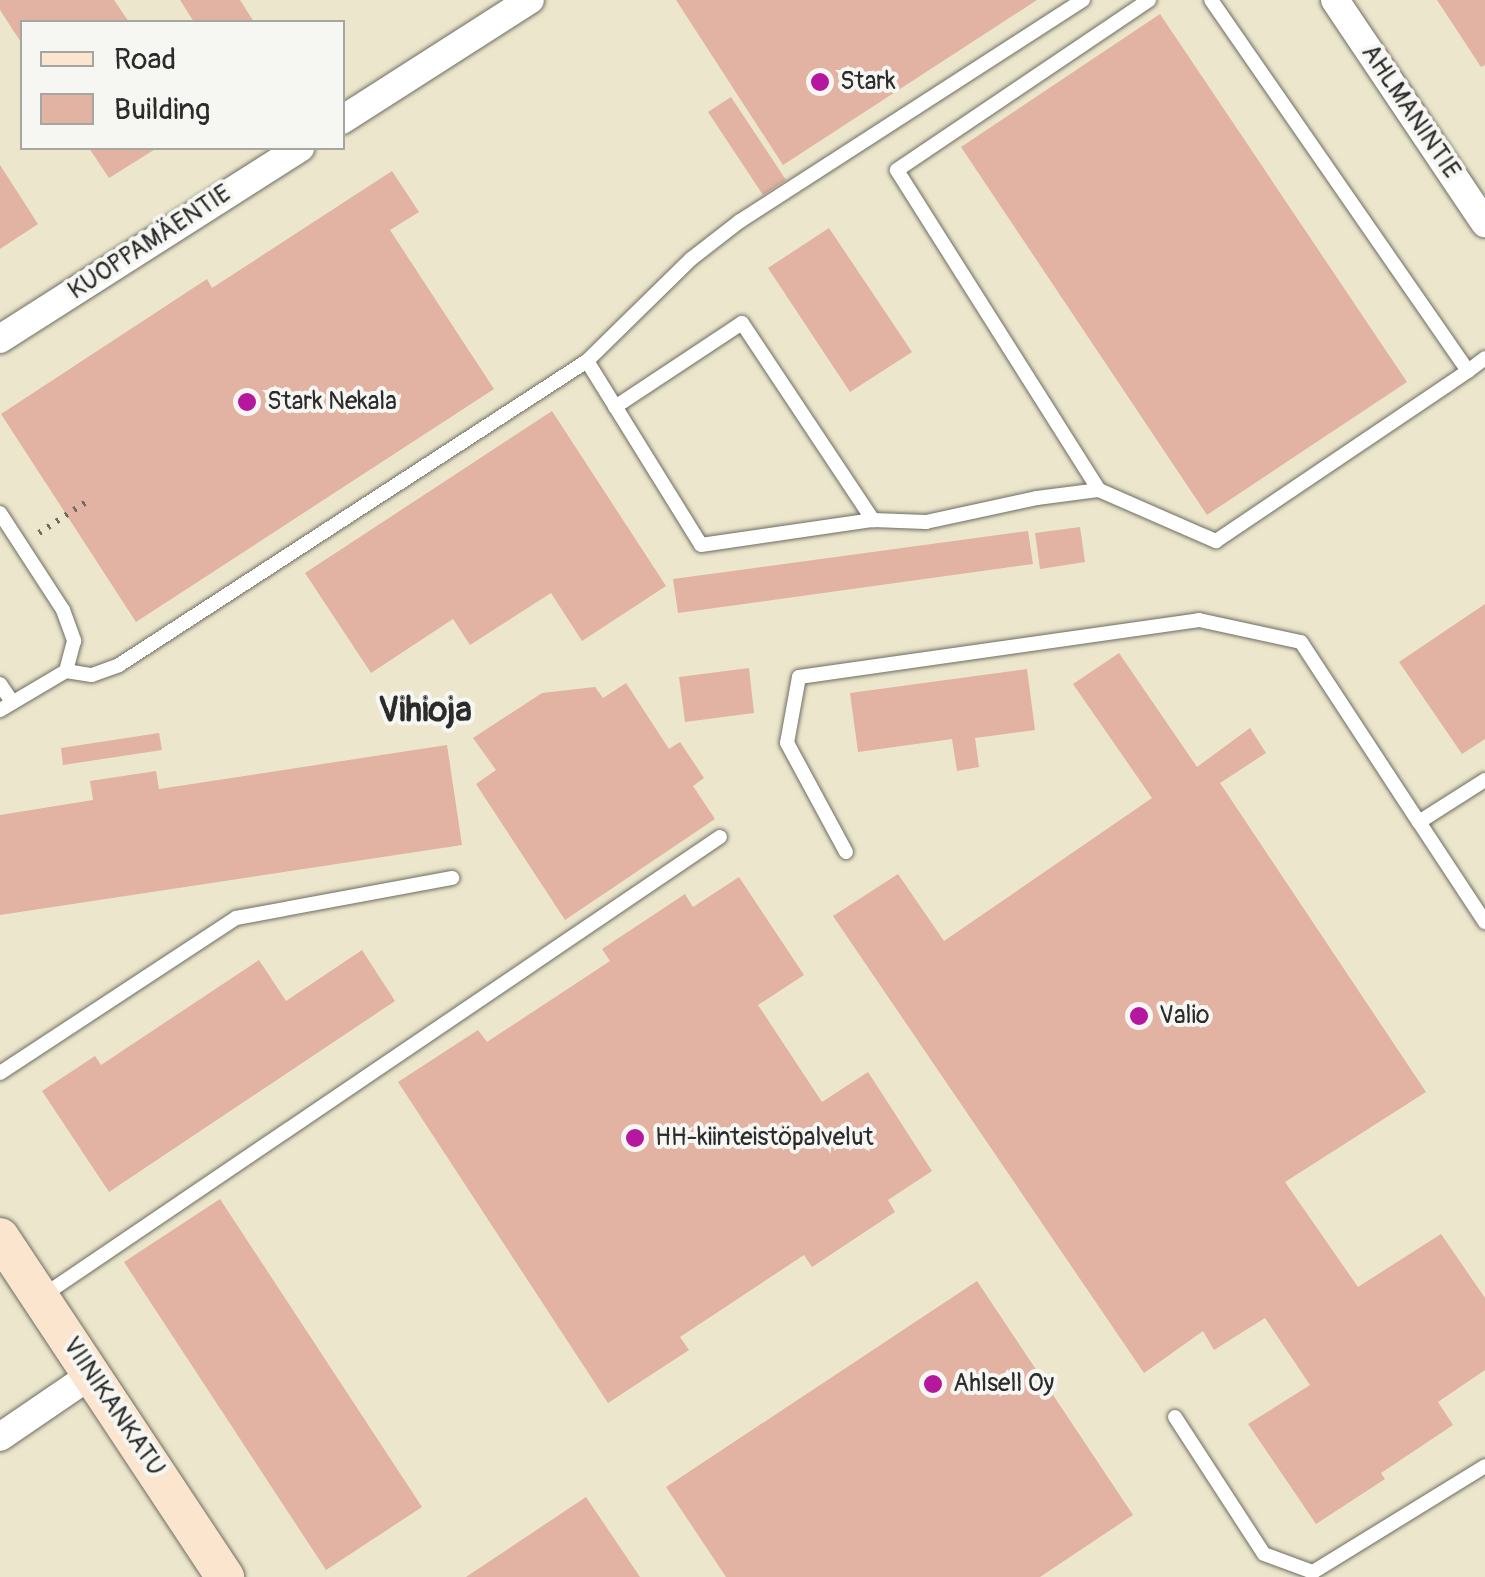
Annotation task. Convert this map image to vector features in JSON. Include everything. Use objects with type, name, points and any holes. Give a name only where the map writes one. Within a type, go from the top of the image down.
[{"type":"main road","name":"VIINIKANKATU","points":[[0,1236],[225,1577]]},
{"type":"street","points":[[345,118],[530,0]]},
{"type":"street","name":"AHLMANINTIE","points":[[1336,0],[1485,224]]},
{"type":"street","name":"KUOPPAMÄENTIE","points":[[0,340],[297,150]]},
{"type":"street","points":[[0,1437],[91,1375]]},
{"type":"lane","points":[[0,684],[6,706],[66,671],[92,675],[119,665],[587,361],[692,259],[740,222],[1084,0]]},
{"type":"lane","points":[[1099,490],[896,170],[1149,0]]},
{"type":"lane","points":[[1212,0],[1468,370]]},
{"type":"lane","points":[[615,407],[742,323],[874,520]]},
{"type":"lane","points":[[587,361],[701,545],[874,520],[926,522],[1037,498],[1099,490],[1216,541],[1485,358]]},
{"type":"lane","points":[[0,514],[63,610],[74,641],[66,671]]},
{"type":"lane","points":[[846,852],[788,743],[799,677],[1200,620],[1301,642],[1485,922]]},
{"type":"lane","points":[[1419,822],[1485,780]]},
{"type":"lane","points":[[40,1297],[720,837]]},
{"type":"lane","points":[[0,1073],[236,918],[452,878]]},
{"type":"lane","points":[[1175,1417],[1264,1554],[1313,1572],[1485,1466]]},
{"type":"path","points":[[20,545],[89,500]]},
{"type":"building","points":[[0,0],[114,0],[128,20],[20,20],[20,41],[0,10]]},
{"type":"building","points":[[180,0],[240,0],[253,20],[193,20]]},
{"type":"building","name":"Stark","points":[[676,0],[1037,0],[783,165]]},
{"type":"building","points":[[1437,0],[1485,0],[1485,65],[1481,67]]},
{"type":"building","points":[[1160,14],[1407,382],[1207,515],[961,147]]},
{"type":"building","points":[[731,97],[786,180],[763,195],[708,112]]},
{"type":"building","points":[[90,150],[154,150],[109,178]]},
{"type":"building","points":[[0,165],[38,224],[0,249]]},
{"type":"building","name":"Stark Nekala","points":[[392,171],[419,212],[390,230],[494,389],[136,622],[1,414],[207,279],[212,288]]},
{"type":"building","points":[[829,228],[912,352],[850,392],[768,268]]},
{"type":"building","points":[[552,411],[666,586],[582,641],[551,593],[470,645],[453,619],[371,673],[305,573]]},
{"type":"building","points":[[1080,527],[1085,562],[1040,569],[1035,533]]},
{"type":"building","points":[[1028,531],[1033,564],[678,613],[673,579]]},
{"type":"building","points":[[1485,604],[1485,739],[1462,754],[1399,662]]},
{"type":"building","name":"Valio","points":[[1119,653],[1197,767],[1250,728],[1266,753],[1220,783],[1426,1092],[1285,1182],[1358,1287],[1441,1234],[1485,1298],[1485,1370],[1438,1402],[1453,1425],[1381,1473],[1385,1479],[1316,1524],[1248,1424],[1310,1385],[1265,1318],[1214,1350],[1203,1331],[1144,1373],[833,916],[898,874],[944,941],[1152,798],[1073,684]]},
{"type":"building","points":[[749,668],[754,713],[685,722],[679,677]]},
{"type":"building","points":[[1027,669],[1035,730],[975,738],[979,767],[957,771],[952,739],[858,752],[850,693]]},
{"type":"building","points":[[626,683],[669,749],[680,742],[704,778],[693,786],[715,819],[565,920],[476,784],[496,770],[473,738],[542,693],[595,687],[603,698]]},
{"type":"building","points":[[159,733],[162,750],[63,765],[61,748]]},
{"type":"building","points":[[447,745],[462,845],[0,915],[0,815],[93,800],[90,781],[156,771],[159,789]]},
{"type":"building","points":[[739,877],[804,975],[758,1005],[822,1102],[868,1072],[932,1171],[888,1200],[895,1212],[812,1267],[804,1255],[680,1337],[689,1350],[608,1403],[398,1082],[478,1030],[487,1042],[610,961],[602,949],[685,894],[693,907]]},
{"type":"building","points":[[362,950],[395,1001],[109,1192],[42,1091],[95,1056],[101,1065],[259,960],[286,1001]]},
{"type":"building","points":[[220,1199],[422,1507],[326,1570],[124,1262]]},
{"type":"building","name":"Ahlsell Oy","points":[[977,1281],[1133,1515],[1040,1577],[726,1577],[666,1487]]},
{"type":"building","points":[[586,1497],[640,1577],[466,1577]]},
{"type":"place","name":"Stark","points":[[820,82]]},
{"type":"place","name":"Stark Nekala","points":[[247,402]]},
{"type":"place","name":"Valio","points":[[1139,1016]]},
{"type":"place","name":"HH-kiinteistöpalvelut","points":[[635,1138]]},
{"type":"place","name":"Ahlsell Oy","points":[[933,1384]]},
{"type":"district","name":"Vihioja","points":[[425,710]]}]
